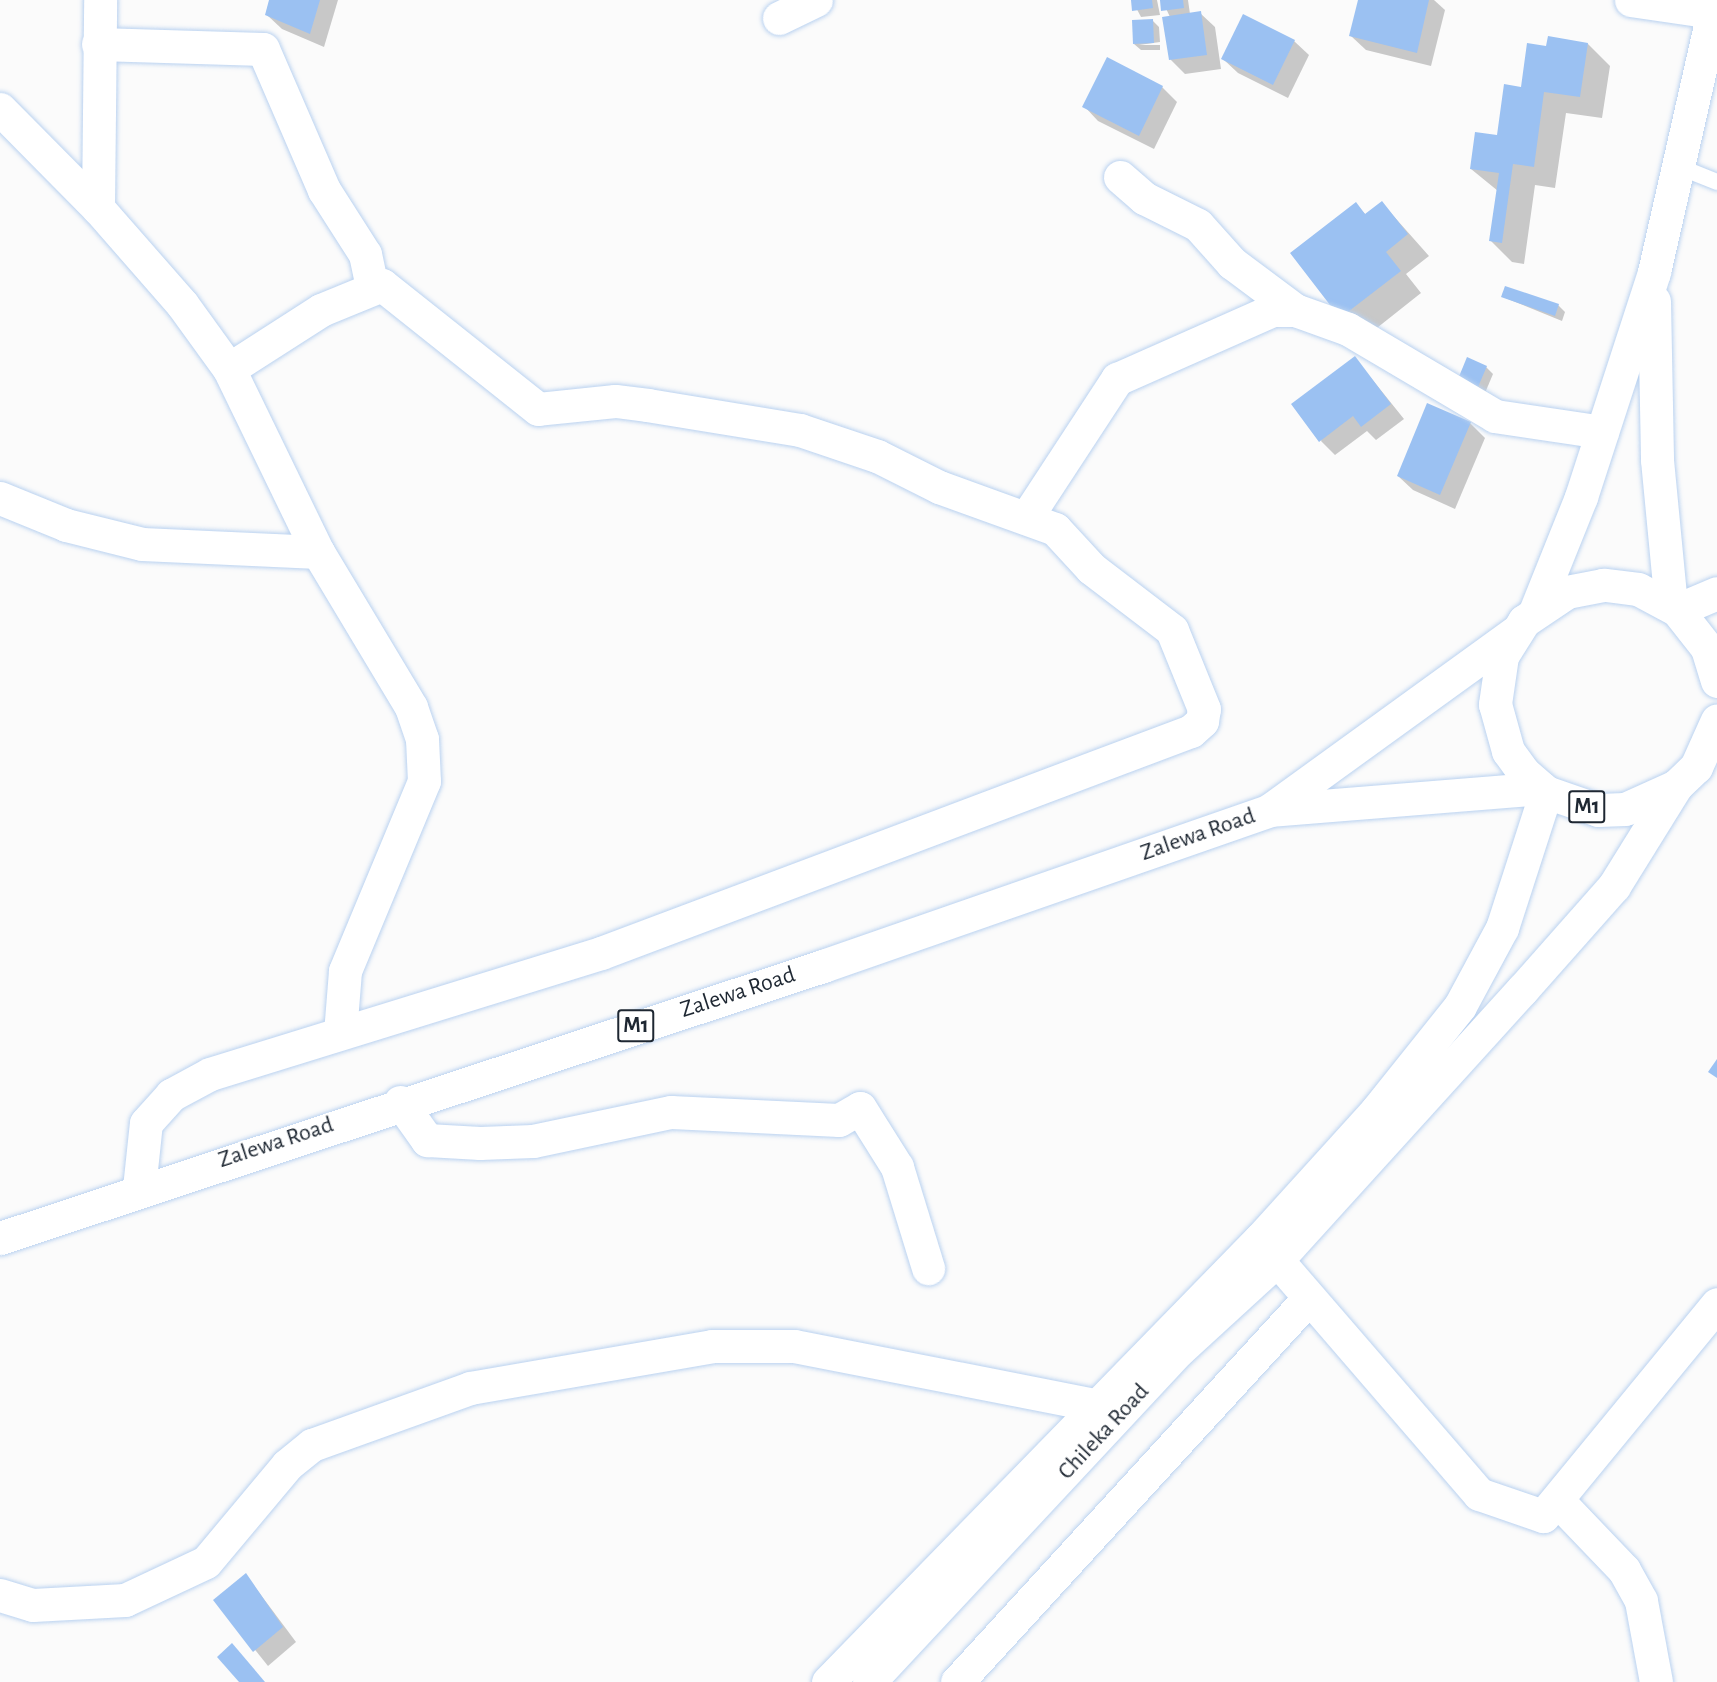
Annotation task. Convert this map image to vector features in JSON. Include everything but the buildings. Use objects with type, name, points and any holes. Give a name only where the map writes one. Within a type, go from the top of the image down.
[{"type":"main road","points":[[98,208],[100,0]]},
{"type":"main road","points":[[779,18],[816,0]]},
{"type":"main road","points":[[1536,609],[1602,432],[1654,272],[1714,6],[1631,0]]},
{"type":"main road","points":[[98,44],[263,49],[324,190],[365,254],[372,286]]},
{"type":"main road","points":[[0,109],[98,208],[182,304],[229,369],[318,552],[411,707],[422,739],[424,781],[345,972],[340,1033]]},
{"type":"main road","points":[[1120,177],[1144,198],[1198,225],[1232,263],[1295,310],[1348,328],[1496,416],[1602,432]]},
{"type":"main road","points":[[1654,272],[1657,460],[1674,608],[1717,593]]},
{"type":"main road","points":[[139,1188],[147,1123],[171,1095],[210,1074],[601,953],[1191,731],[1202,721],[1202,698],[1172,630],[1091,568],[1055,529],[1028,515],[981,504],[878,456],[800,430],[615,401],[538,409],[394,292],[372,286],[321,310],[229,369]]},
{"type":"main road","points":[[1028,515],[1117,379],[1260,314],[1295,310]]},
{"type":"main road","points":[[0,498],[66,525],[142,544],[213,552],[318,552]]},
{"type":"main road","name":"M1","points":[[1715,735],[1676,786],[1652,800],[1598,810],[1543,790],[1508,752],[1499,728],[1496,679],[1514,633],[1536,609],[1568,592],[1603,585],[1638,589],[1674,608],[1707,648],[1717,681]]},
{"type":"main road","name":"Zalewa Road","points":[[1270,810],[1514,633]]},
{"type":"main road","name":"Chileka Road","points":[[869,1682],[1180,1349],[1277,1260],[1344,1187],[1614,886],[1676,786]]},
{"type":"main road","points":[[828,1682],[1095,1405],[1261,1238],[1376,1111],[1460,1006],[1502,928],[1543,790]]},
{"type":"main road","name":"Zalewa Road","points":[[0,1238],[139,1188],[823,966],[1270,810],[1543,790]]},
{"type":"main road","points":[[400,1102],[427,1140],[480,1143],[533,1141],[671,1112],[839,1120],[860,1108],[897,1167],[928,1268]]},
{"type":"main road","points":[[1277,1260],[1308,1299],[1479,1494],[1543,1516],[1559,1502],[1717,1304]]},
{"type":"main road","points":[[957,1682],[1308,1299]]},
{"type":"main road","points":[[0,1595],[33,1605],[125,1600],[206,1562],[287,1465],[312,1445],[470,1388],[712,1346],[794,1346],[1095,1405]]},
{"type":"main road","points":[[1559,1502],[1624,1570],[1641,1601],[1656,1682]]},
{"type":"lane","points":[[1677,166],[1717,182]]}]
